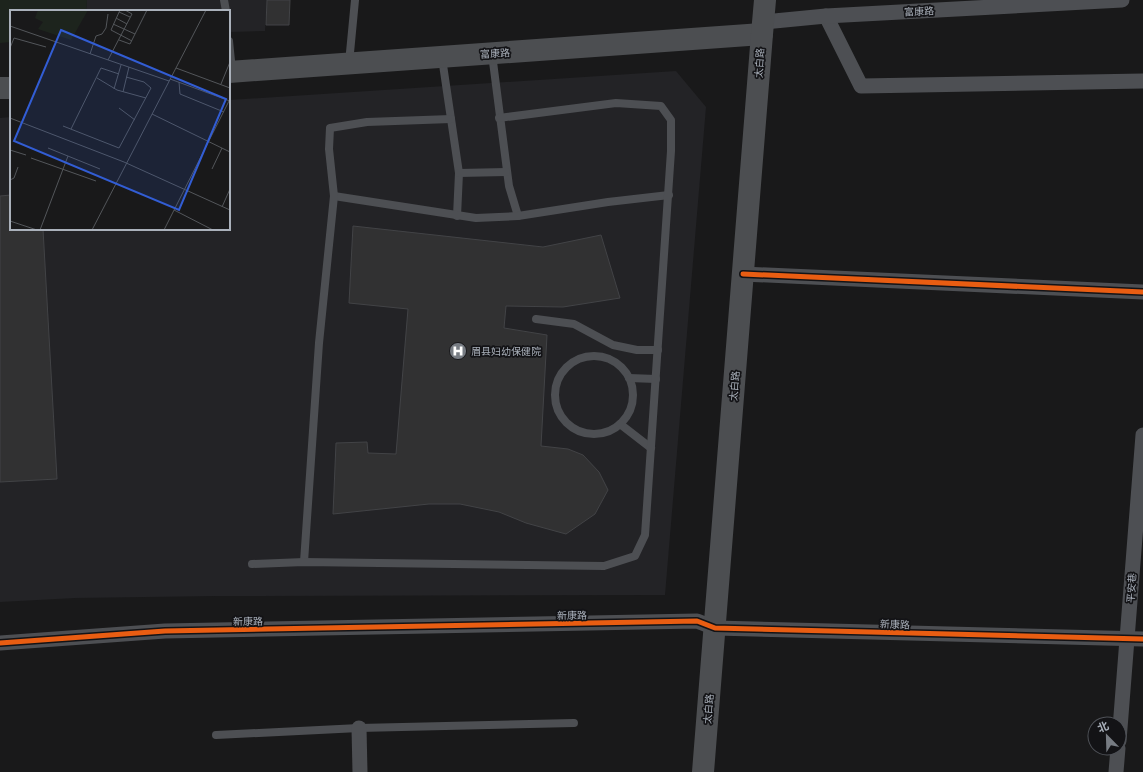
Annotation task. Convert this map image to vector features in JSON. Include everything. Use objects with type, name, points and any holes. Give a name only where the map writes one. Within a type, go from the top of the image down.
[{"type":"main road","name":"太白路","points":[[703,772],[765,0]]},
{"type":"main road","name":"富康路","points":[[231,72],[492,54],[763,28]]},
{"type":"street","name":"富康路","points":[[763,28],[826,16],[1122,0]]},
{"type":"street","points":[[826,16],[861,86],[1143,81]]},
{"type":"street","points":[[744,274],[1143,292]]},
{"type":"street","name":"平安巷","points":[[1121,716],[1143,435]]},
{"type":"street","name":"新康路","points":[[0,642],[173,631],[697,621],[715,628],[1143,640]]},
{"type":"street","points":[[358,728],[360,772]]},
{"type":"street","points":[[1116,772],[1117,756]]},
{"type":"lane","points":[[224,0],[226,10]]},
{"type":"lane","points":[[349,64],[355,0]]},
{"type":"lane","points":[[492,54],[508,186],[518,216]]},
{"type":"lane","points":[[230,57],[231,72]]},
{"type":"lane","points":[[442,57],[459,173],[457,216]]},
{"type":"lane","points":[[252,564],[304,562],[604,566],[634,556],[645,535],[672,151],[671,120],[661,106],[616,103],[499,118]]},
{"type":"lane","points":[[304,562],[319,343],[334,196],[329,149],[330,128],[367,122],[451,118]]},
{"type":"lane","points":[[459,173],[506,172]]},
{"type":"lane","points":[[334,196],[476,218],[518,216],[608,202],[669,195]]},
{"type":"lane","points":[[536,319],[574,324],[613,345],[637,350],[658,350]]},
{"type":"lane","points":[[588,356],[601,356],[612,360],[622,368],[629,378],[633,390],[632,402],[628,414],[620,424],[610,430],[597,434],[583,432],[572,427],[562,418],[556,406],[555,392],[558,379],[565,368],[576,360],[588,356]]},
{"type":"lane","points":[[629,378],[656,379]]},
{"type":"lane","points":[[620,424],[651,448]]},
{"type":"lane","points":[[216,735],[358,728],[574,722]]},
{"type":"shaded area","points":[[0,0],[87,0],[86,10],[10,10],[10,42],[0,43]]},
{"type":"shaded area","points":[[87,0],[267,0],[265,31],[230,32],[230,10],[86,10]]},
{"type":"shaded area","name":"眉县妇幼保健院","points":[[676,71],[706,107],[665,595],[216,596],[75,598],[0,602],[0,118],[10,117],[10,230],[230,230],[230,100]]},
{"type":"building","points":[[267,0],[290,0],[289,25],[266,25]]},
{"type":"building","points":[[10,195],[10,230],[43,230],[57,479],[0,482],[0,196]]},
{"type":"building","points":[[353,226],[543,247],[601,235],[620,298],[563,307],[506,306],[504,328],[547,335],[541,446],[568,449],[583,455],[599,472],[608,490],[595,514],[566,534],[526,523],[499,512],[460,504],[429,504],[333,514],[336,443],[367,442],[368,453],[396,454],[408,309],[349,303]]},
{"type":"cycle path","points":[[743,274],[1143,292]]},
{"type":"cycle path","points":[[0,643],[165,631],[697,621],[715,628],[1143,639]]},
{"type":"place","name":"眉县妇幼保健院","points":[[458,351]]}]
